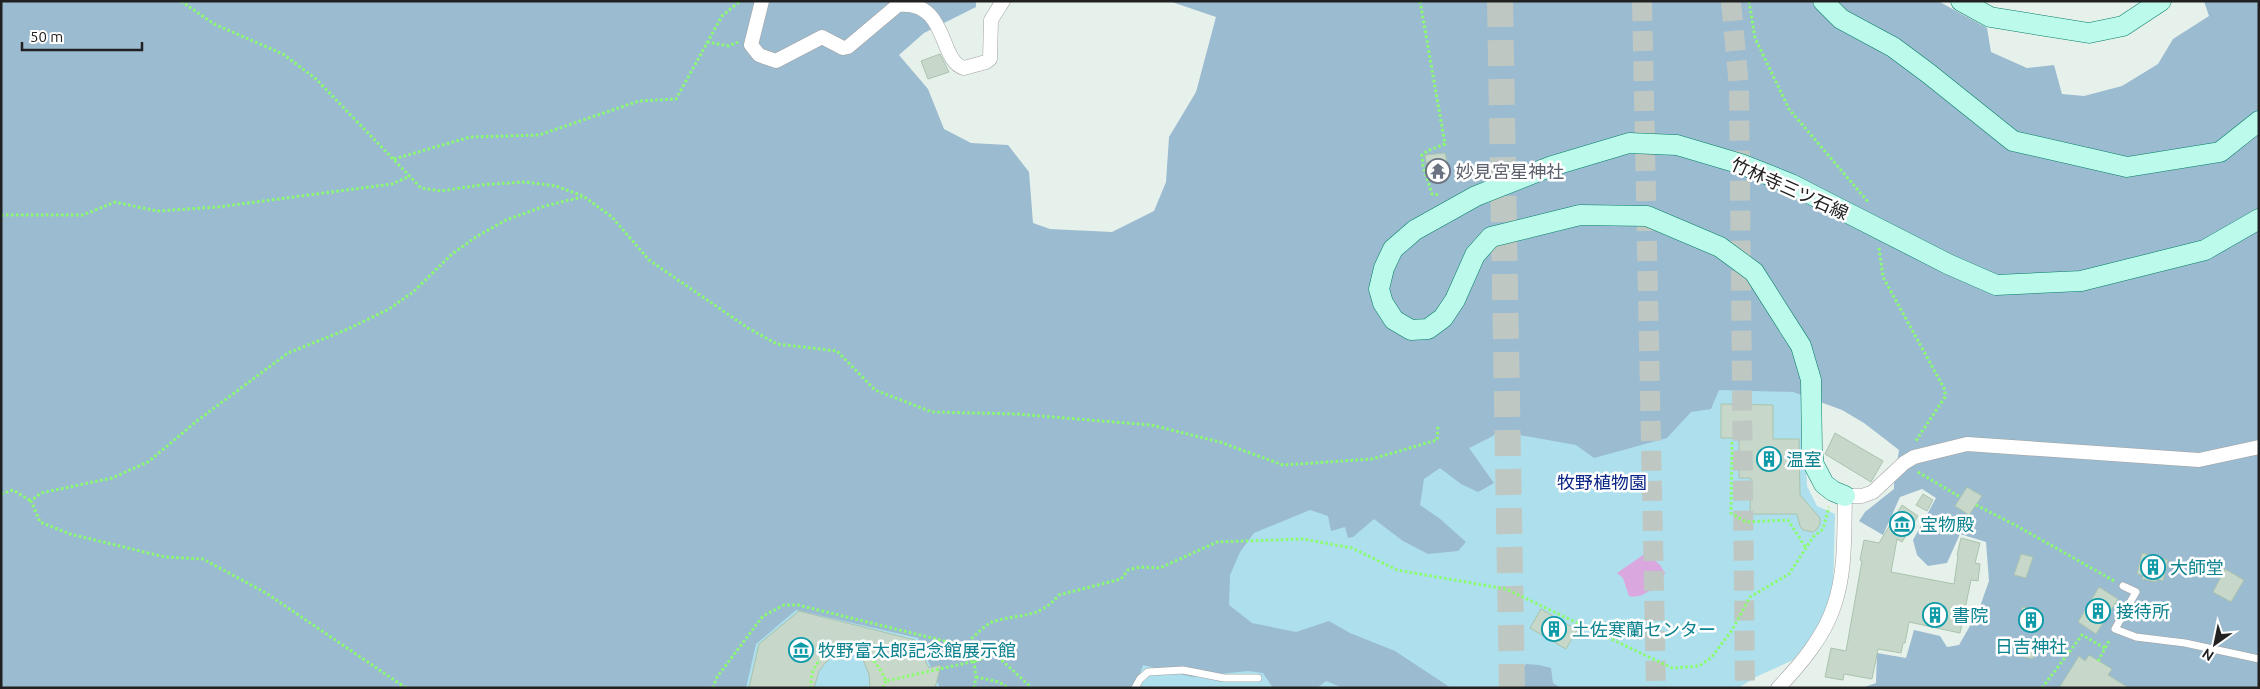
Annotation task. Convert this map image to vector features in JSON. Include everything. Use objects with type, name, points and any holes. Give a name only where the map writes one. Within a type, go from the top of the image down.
[{"type":"main road","points":[[1823,1],[1841,19],[1893,47],[2013,141],[2127,167],[2220,152],[2259,121]]},
{"type":"main road","points":[[1961,1],[1990,17],[2089,33],[2123,26],[2161,1]]},
{"type":"main road","name":"竹林寺三ツ石線","points":[[1841,495],[1820,480],[1812,460],[1812,390],[1804,353],[1797,338],[1754,272],[1720,247],[1647,216],[1580,215],[1491,237],[1475,255],[1455,300],[1443,318],[1428,329],[1411,330],[1394,320],[1383,303],[1379,289],[1384,268],[1394,249],[1415,230],[1476,196],[1552,166],[1629,143],[1677,145],[1740,164],[1790,184],[1948,264],[1996,285],[2081,281],[2205,250],[2259,219]]},
{"type":"street","points":[[762,1],[751,45],[759,55],[776,61],[822,37],[843,48],[848,47],[898,5],[906,2],[924,6],[935,15],[956,64],[964,68],[986,62],[990,59],[991,20],[1003,1]]},
{"type":"street","points":[[1778,688],[1801,665],[1828,620],[1834,606],[1843,555],[1841,495],[1862,496],[1874,492],[1904,463],[1920,454],[1967,444],[2199,460],[2259,447]]},
{"type":"lane","points":[[2123,586],[2136,592],[2115,630],[2136,637],[2185,643],[2259,659]]},
{"type":"lane","points":[[1135,688],[1140,679],[1148,672],[1183,670],[1224,678],[1258,678]]},
{"type":"path","points":[[181,1],[214,24],[283,54],[316,80],[421,188],[442,191],[480,185],[526,182],[556,186],[583,196],[612,217],[649,260],[748,328],[777,344],[837,350],[875,390],[932,412],[1016,414],[1151,425],[1220,442],[1283,465],[1372,459],[1436,440],[1438,426]]},
{"type":"path","points":[[394,159],[470,137],[539,135],[639,101],[676,100],[722,16],[740,1]]},
{"type":"path","points":[[1420,1],[1445,144],[1422,155],[1432,194],[1476,196]]},
{"type":"path","points":[[1748,1],[1756,38],[1789,109],[1877,212],[1875,227],[1884,277],[1945,390],[1945,397],[1904,458],[1904,463],[1960,497]]},
{"type":"path","points":[[708,42],[729,46],[745,38],[752,41]]},
{"type":"path","points":[[1,215],[83,215],[115,202],[157,211],[252,204],[392,184],[410,176]]},
{"type":"path","points":[[31,501],[41,494],[112,478],[148,462],[198,420],[288,353],[348,329],[389,309],[413,292],[452,254],[476,237],[506,220],[545,206],[583,196]]},
{"type":"path","points":[[1732,442],[1731,514],[1746,522],[1788,520],[1806,548]]},
{"type":"path","points":[[1,494],[13,490],[31,501],[40,522],[70,534],[165,557],[203,559],[266,593],[406,688]]},
{"type":"path","points":[[974,688],[976,677],[971,639],[991,623],[1039,612],[1052,603],[1059,595],[1121,579],[1128,570],[1140,567],[1160,568],[1217,542],[1302,540],[1352,548],[1397,570],[1506,588],[1646,653],[1672,668],[1699,666],[1711,658],[1732,630],[1750,597],[1789,574],[1813,537],[1825,525],[1825,516],[1841,495]]},
{"type":"path","points":[[1976,505],[2123,586]]},
{"type":"path","points":[[712,688],[722,670],[763,616],[784,605],[798,605],[973,648]]},
{"type":"path","points":[[2098,661],[2115,630]]},
{"type":"path","points":[[2042,688],[2082,635],[2105,648]]},
{"type":"path","points":[[811,688],[812,672],[836,645],[846,643],[865,653],[877,663],[886,681],[884,688]]},
{"type":"path","points":[[886,681],[975,661],[995,654],[1032,688]]},
{"type":"path","points":[[976,677],[999,682],[1008,688]]},
{"type":"green space","name":"牧野植物園","points":[[1802,368],[1807,486],[1817,506],[1835,514],[1833,588],[1825,621],[1793,660],[1758,676],[1738,688],[676,688],[740,617],[1254,464]]},
{"type":"shaded area","points":[[1,1],[976,1],[976,7],[924,33],[899,55],[928,89],[944,129],[971,143],[1008,145],[1029,172],[1033,223],[1050,229],[1112,232],[1154,211],[1166,182],[1169,137],[1196,92],[1216,17],[1169,1],[1938,1],[1987,28],[1991,52],[2027,68],[2054,65],[2062,94],[2084,96],[2122,86],[2158,64],[2173,39],[2209,16],[2204,1],[2259,1],[2259,688],[1862,688],[1876,683],[1877,653],[1906,658],[1914,630],[1940,636],[1947,647],[1959,645],[1978,612],[1989,581],[1986,542],[1960,534],[1947,563],[1928,566],[1917,555],[1913,540],[1936,498],[1922,489],[1900,497],[1883,535],[1859,521],[1865,512],[1894,489],[1899,450],[1864,423],[1842,410],[1793,392],[1719,390],[1711,409],[1691,412],[1667,438],[1594,458],[1576,445],[1497,431],[1493,436],[1469,448],[1494,483],[1478,492],[1461,484],[1440,468],[1424,479],[1420,505],[1439,518],[1466,542],[1458,551],[1428,554],[1403,541],[1374,519],[1353,537],[1348,538],[1345,527],[1331,531],[1328,516],[1310,510],[1254,533],[1240,552],[1230,575],[1229,605],[1252,623],[1296,632],[1329,621],[1350,633],[1395,651],[1451,688],[1343,688],[1326,681],[1317,688],[1273,688],[1263,673],[1248,671],[1192,677],[1143,665],[1135,688],[940,688],[918,638],[796,610],[756,644],[746,688],[1,688]]},
{"type":"shaded area","points":[[1646,553],[1660,565],[1665,573],[1655,587],[1645,594],[1634,597],[1629,596],[1623,578],[1617,573]]},
{"type":"shaded area","points":[[1526,664],[1551,668],[1553,683],[1561,688],[1523,688],[1522,671]]},
{"type":"building","points":[[940,54],[949,72],[928,79],[921,61]]},
{"type":"building","name":"妙見宮星神社","points":[[1445,153],[1448,166],[1444,167],[1445,173],[1431,175],[1430,168],[1427,168],[1425,155]]},
{"type":"building","name":"温室","points":[[1721,404],[1773,405],[1773,439],[1799,439],[1800,495],[1820,518],[1820,524],[1813,532],[1803,530],[1797,514],[1750,514],[1751,478],[1739,478],[1739,438],[1721,438]]},
{"type":"building","points":[[1835,433],[1883,461],[1871,482],[1825,454]]},
{"type":"building","points":[[1967,487],[1982,496],[1969,515],[1955,506]]},
{"type":"building","points":[[1923,494],[1933,500],[1927,511],[1916,505]]},
{"type":"building","points":[[1902,505],[1918,516],[1902,542],[1897,539],[1891,572],[1954,584],[1961,538],[1980,543],[1975,563],[1980,564],[1978,581],[1971,580],[1960,633],[1909,622],[1901,653],[1878,649],[1872,679],[1844,674],[1843,680],[1825,677],[1831,648],[1846,651],[1864,540],[1879,543]]},
{"type":"building","name":"大師堂","points":[[2142,553],[2168,560],[2163,581],[2157,579],[2156,582],[2142,579],[2143,575],[2137,574]]},
{"type":"building","points":[[2021,554],[2033,557],[2026,578],[2014,575]]},
{"type":"building","points":[[2225,569],[2244,580],[2231,602],[2213,592]]},
{"type":"building","name":"接待所","points":[[2099,587],[2118,599],[2096,634],[2078,622]]},
{"type":"building","name":"日吉神社","points":[[2022,607],[2042,611],[2038,632],[2023,630],[2025,620],[2020,619]]},
{"type":"building","name":"土佐寒蘭センター","points":[[1541,609],[1577,630],[1566,649],[1530,628]]},
{"type":"building","name":"牧野富太郎記念館展示館","points":[[799,611],[915,640],[929,668],[941,665],[935,688],[870,688],[869,674],[861,655],[854,650],[847,649],[838,651],[826,662],[819,671],[814,688],[749,688],[759,644]]},
{"type":"building","points":[[2024,641],[2036,644],[2033,659],[2021,656]]},
{"type":"building","points":[[2089,655],[2112,669],[2108,675],[2129,688],[2059,688],[2079,656],[2085,661]]},
{"type":"tunnel","points":[[1500,1],[1512,688]]},
{"type":"tunnel","points":[[1642,1],[1656,688]]},
{"type":"tunnel","points":[[1731,1],[1739,87],[1745,688]]},
{"type":"place","name":"妙見宮星神社","points":[[1438,171]]},
{"type":"place","name":"温室","points":[[1769,459]]},
{"type":"place","name":"宝物殿","points":[[1902,524]]},
{"type":"place","name":"大師堂","points":[[2153,567]]},
{"type":"place","name":"接待所","points":[[2098,611]]},
{"type":"place","name":"書院","points":[[1935,615]]},
{"type":"place","name":"日吉神社","points":[[2031,620]]},
{"type":"place","name":"土佐寒蘭センター","points":[[1554,629]]},
{"type":"place","name":"牧野富太郎記念館展示館","points":[[801,650]]}]
